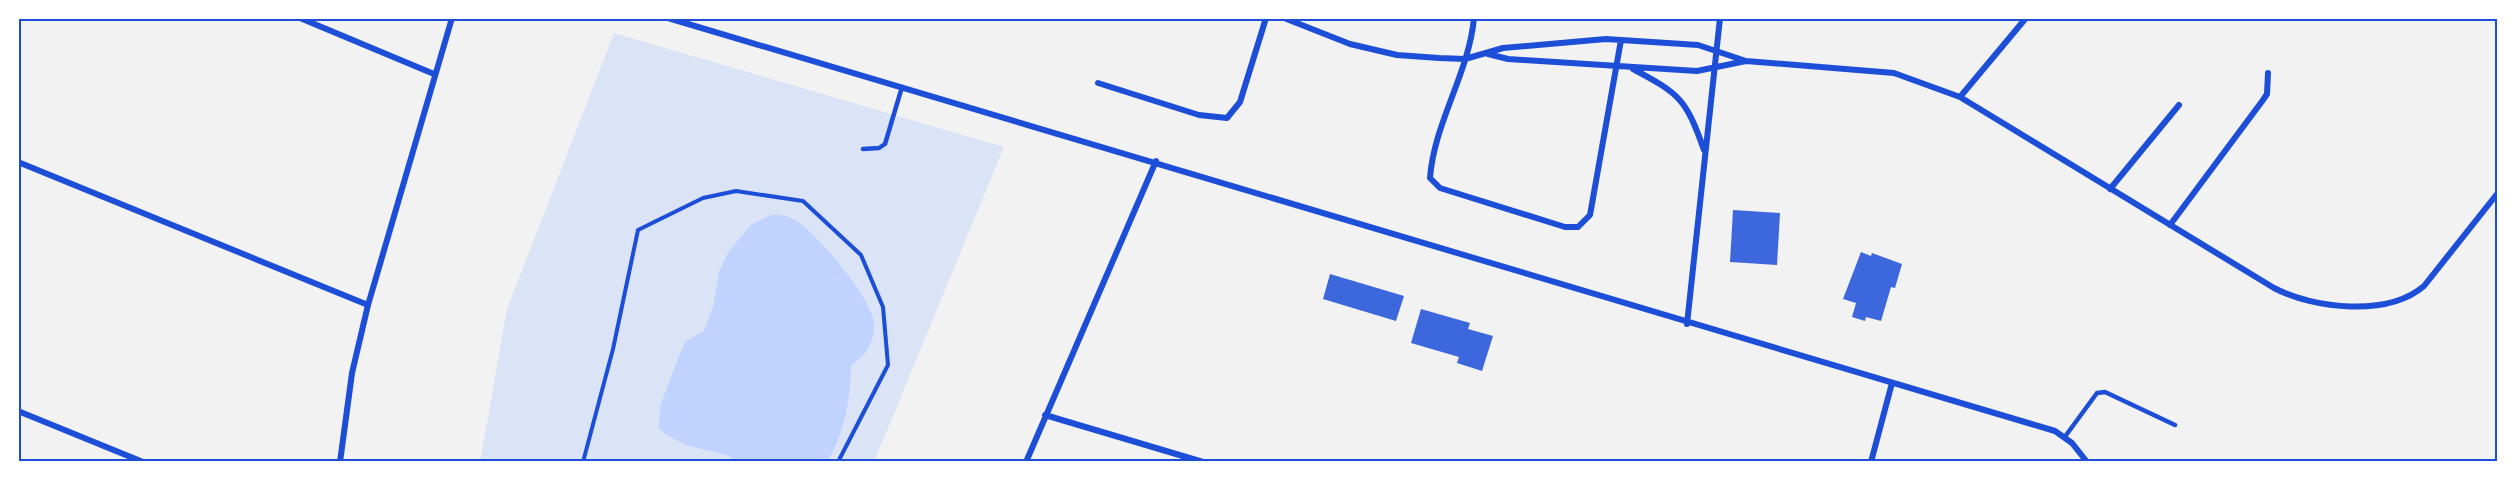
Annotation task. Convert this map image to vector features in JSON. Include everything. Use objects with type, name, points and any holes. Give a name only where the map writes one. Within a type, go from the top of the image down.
[{"type":"street","points":[[300,18],[434,74]]},
{"type":"street","points":[[340,462],[352,373],[368,304],[452,18]]},
{"type":"street","points":[[668,18],[1156,161],[1687,324],[2055,431],[2087,462]]},
{"type":"street","points":[[1098,83],[1199,115],[1227,118],[1233,114],[1240,102],[1266,18]]},
{"type":"street","points":[[1284,18],[1350,44],[1397,54],[1465,59],[1503,48],[1606,39],[1698,45],[1746,61]]},
{"type":"street","points":[[1474,18],[1465,59],[1433,157],[1430,178],[1433,183],[1565,227],[1578,227],[1590,215],[1621,40]]},
{"type":"street","points":[[1687,324],[1720,18]]},
{"type":"street","points":[[1960,97],[2026,18]]},
{"type":"street","points":[[1487,54],[1508,59],[1631,68],[1697,71],[1746,61],[1894,73],[1960,97],[2297,300],[2366,305],[2400,301],[2412,296],[2424,286],[2497,194]]},
{"type":"street","points":[[1631,68],[1679,97],[1691,115],[1705,153]]},
{"type":"street","points":[[2170,225],[2267,94],[2268,73]]},
{"type":"street","points":[[2110,189],[2179,105]]},
{"type":"street","points":[[1026,462],[1156,161]]},
{"type":"street","points":[[18,162],[368,304]]},
{"type":"street","points":[[1871,462],[1892,383]]},
{"type":"street","points":[[18,411],[143,462]]},
{"type":"street","points":[[1045,415],[1203,462]]},
{"type":"lane","points":[[863,148],[879,148],[885,144],[902,87]]},
{"type":"lane","points":[[2064,438],[2097,393],[2104,392],[2175,425]]},
{"type":"path","points":[[583,462],[613,349],[638,230],[703,198],[736,191],[803,201],[861,255],[883,307],[888,365],[838,462]]},
{"type":"shaded area","points":[[614,33],[1004,147],[874,462],[480,462],[507,309]]},
{"type":"water","points":[[771,215],[787,216],[811,233],[852,281],[871,312],[874,323],[873,336],[868,347],[851,365],[845,415],[838,439],[827,462],[733,462],[731,457],[686,445],[659,429],[660,406],[679,356],[685,342],[704,331],[713,307],[719,272],[729,251],[752,224]]},
{"type":"building","points":[[1733,210],[1780,213],[1777,265],[1730,262]]},
{"type":"building","points":[[1861,252],[1871,256],[1872,253],[1902,264],[1895,288],[1891,287],[1881,321],[1866,317],[1865,321],[1852,317],[1856,303],[1843,299]]},
{"type":"building","points":[[1330,274],[1404,296],[1396,321],[1323,299]]},
{"type":"building","points":[[1421,309],[1470,323],[1468,329],[1493,336],[1482,371],[1457,363],[1459,357],[1411,343]]}]
